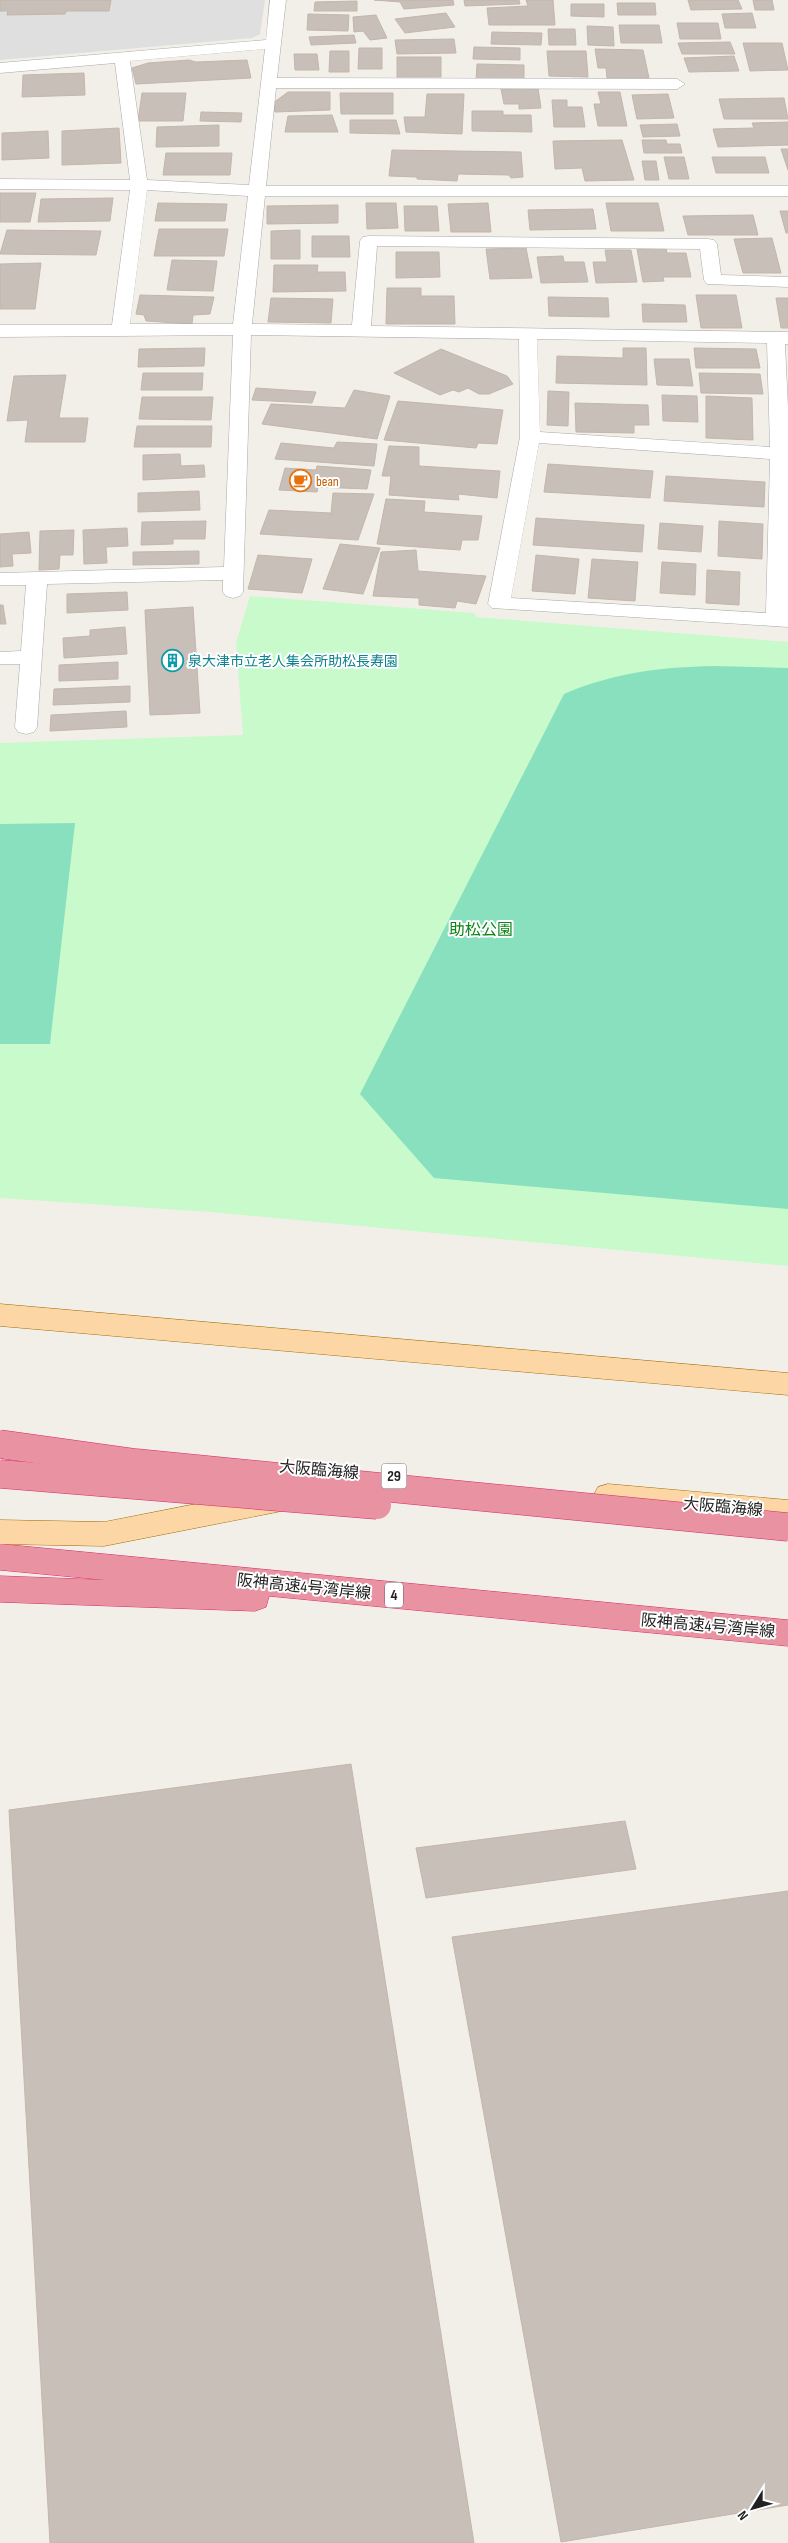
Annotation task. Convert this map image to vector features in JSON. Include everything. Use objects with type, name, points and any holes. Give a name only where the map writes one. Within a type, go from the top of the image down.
[{"type":"highway","points":[[0,1444],[136,1463],[788,1527]]},
{"type":"highway","points":[[0,1474],[788,1540]]},
{"type":"highway","name":"阪神高速4号湾岸線","points":[[0,1557],[788,1633]]},
{"type":"highway","points":[[0,1589],[536,1609]]},
{"type":"main road","points":[[0,1314],[788,1384]]},
{"type":"main road","name":"大阪臨海線","points":[[0,1440],[788,1512]]},
{"type":"main road","points":[[0,1532],[104,1534],[398,1476]]},
{"type":"street","points":[[0,579],[234,582],[242,329],[278,0]]},
{"type":"street","points":[[0,68],[272,44]]},
{"type":"street","points":[[120,331],[139,185],[122,58]]},
{"type":"street","points":[[268,83],[677,84]]},
{"type":"street","points":[[0,184],[139,185],[257,191],[788,192]]},
{"type":"street","points":[[361,332],[369,241],[708,244],[712,280],[788,282]]},
{"type":"street","points":[[0,331],[242,329],[361,332],[528,332],[782,338],[784,454],[782,620],[499,604],[530,437],[528,332]]},
{"type":"street","points":[[530,437],[784,454]]},
{"type":"street","points":[[26,727],[37,578]]},
{"type":"street","points":[[0,658],[31,657]]},
{"type":"shaded area","points":[[0,0],[265,0],[260,34],[252,38],[0,60]]},
{"type":"green space","name":"助松公園","points":[[250,596],[475,613],[476,617],[788,642],[788,1266],[210,1212],[0,1198],[0,743],[243,735],[236,643]]},
{"type":"green space","points":[[713,666],[788,668],[788,1209],[434,1178],[360,1094],[564,694],[600,681],[637,672]]},
{"type":"green space","points":[[75,823],[50,1044],[0,1044],[0,824]]},
{"type":"building","points":[[0,0],[111,0],[109,11],[66,11],[65,14],[7,15],[8,11],[0,11]]},
{"type":"building","points":[[374,0],[453,0],[454,5],[404,9],[400,2]]},
{"type":"building","points":[[464,0],[519,0],[520,4],[465,6]]},
{"type":"building","points":[[526,0],[553,0],[555,25],[489,25],[487,8],[528,6]]},
{"type":"building","points":[[688,0],[738,0],[742,9],[691,10]]},
{"type":"building","points":[[753,0],[772,0],[774,10],[755,10]]},
{"type":"building","points":[[357,1],[357,11],[314,11],[315,2]]},
{"type":"building","points":[[617,3],[655,3],[656,15],[618,15]]},
{"type":"building","points":[[571,4],[604,4],[604,17],[571,16]]},
{"type":"building","points":[[446,13],[455,27],[405,33],[395,19]]},
{"type":"building","points":[[752,13],[756,28],[725,28],[722,14]]},
{"type":"building","points":[[308,14],[349,15],[348,31],[307,30]]},
{"type":"building","points":[[376,15],[387,38],[370,40],[363,31],[354,32],[353,17]]},
{"type":"building","points":[[677,23],[718,23],[721,39],[680,39]]},
{"type":"building","points":[[619,25],[659,25],[662,43],[621,43]]},
{"type":"building","points":[[587,26],[613,27],[614,46],[588,45]]},
{"type":"building","points":[[548,29],[575,29],[576,45],[549,45]]},
{"type":"building","points":[[492,32],[542,33],[541,45],[491,44]]},
{"type":"building","points":[[354,35],[356,43],[311,45],[309,37]]},
{"type":"building","points":[[454,39],[456,53],[397,54],[395,40]]},
{"type":"building","points":[[730,42],[735,54],[682,54],[678,43]]},
{"type":"building","points":[[743,43],[782,43],[788,70],[750,71]]},
{"type":"building","points":[[474,47],[520,48],[520,60],[473,59]]},
{"type":"building","points":[[359,48],[382,48],[382,69],[358,69]]},
{"type":"building","points":[[595,49],[643,50],[649,78],[607,78],[606,68],[598,68]]},
{"type":"building","points":[[330,51],[349,51],[349,72],[329,72]]},
{"type":"building","points":[[547,51],[586,51],[588,77],[549,76]]},
{"type":"building","points":[[294,54],[317,54],[319,70],[295,70]]},
{"type":"building","points":[[734,56],[739,71],[689,72],[684,58]]},
{"type":"building","points":[[397,57],[441,57],[441,77],[397,77]]},
{"type":"building","points":[[189,60],[196,62],[247,60],[251,78],[136,84],[132,68],[148,63]]},
{"type":"building","points":[[477,64],[524,65],[524,81],[476,80]]},
{"type":"building","points":[[84,73],[85,95],[22,97],[23,75]]},
{"type":"building","points":[[538,88],[541,108],[519,109],[519,104],[504,104],[501,89]]},
{"type":"building","points":[[288,92],[330,92],[330,110],[275,112],[273,103]]},
{"type":"building","points":[[598,92],[620,92],[627,126],[598,126],[594,104],[601,104]]},
{"type":"building","points":[[142,93],[186,93],[183,121],[138,121]]},
{"type":"building","points":[[340,93],[393,93],[393,114],[341,114]]},
{"type":"building","points":[[427,94],[464,94],[462,134],[406,132],[404,117],[425,117]]},
{"type":"building","points":[[668,94],[674,118],[637,119],[632,95]]},
{"type":"building","points":[[784,98],[788,119],[724,119],[719,99]]},
{"type":"building","points":[[552,100],[567,100],[567,107],[582,107],[585,127],[554,127]]},
{"type":"building","points":[[472,111],[503,111],[503,115],[531,115],[532,132],[472,131]]},
{"type":"building","points":[[201,112],[242,113],[241,122],[200,121]]},
{"type":"building","points":[[332,115],[338,132],[285,132],[288,116]]},
{"type":"building","points":[[350,120],[396,120],[400,134],[350,133]]},
{"type":"building","points":[[788,122],[788,145],[718,147],[713,129],[754,128],[752,123]]},
{"type":"building","points":[[677,124],[680,136],[643,137],[640,125]]},
{"type":"building","points":[[219,125],[219,146],[156,147],[157,127]]},
{"type":"building","points":[[119,128],[121,163],[62,165],[62,131]]},
{"type":"building","points":[[48,131],[49,158],[2,160],[2,133]]},
{"type":"building","points":[[622,140],[634,180],[585,181],[582,168],[555,169],[553,141]]},
{"type":"building","points":[[642,140],[666,140],[667,144],[680,144],[682,153],[644,153]]},
{"type":"building","points":[[781,149],[788,149],[788,170]]},
{"type":"building","points":[[392,150],[521,152],[523,177],[511,178],[509,175],[458,174],[457,181],[389,176]]},
{"type":"building","points":[[166,153],[232,153],[230,175],[163,175]]},
{"type":"building","points":[[664,157],[684,157],[689,179],[669,179]]},
{"type":"building","points":[[712,157],[765,157],[769,173],[716,173]]},
{"type":"building","points":[[642,161],[656,161],[659,180],[645,180]]},
{"type":"building","points":[[0,193],[36,193],[30,222],[0,222]]},
{"type":"building","points":[[113,198],[110,221],[38,222],[41,199]]},
{"type":"building","points":[[158,203],[227,204],[225,221],[155,221]]},
{"type":"building","points":[[366,203],[396,203],[398,228],[367,229]]},
{"type":"building","points":[[488,203],[491,232],[451,232],[448,204]]},
{"type":"building","points":[[606,203],[658,203],[664,231],[611,231]]},
{"type":"building","points":[[338,205],[338,223],[267,224],[267,206]]},
{"type":"building","points":[[404,206],[437,206],[439,231],[405,231]]},
{"type":"building","points":[[593,209],[596,229],[530,230],[528,210]]},
{"type":"building","points":[[780,211],[788,211],[788,233],[786,233]]},
{"type":"building","points":[[753,215],[758,235],[688,235],[683,216]]},
{"type":"building","points":[[159,229],[228,229],[224,256],[154,256]]},
{"type":"building","points":[[7,230],[101,231],[96,255],[0,254]]},
{"type":"building","points":[[300,230],[300,259],[271,259],[271,231]]},
{"type":"building","points":[[312,236],[349,236],[350,257],[312,257]]},
{"type":"building","points":[[772,238],[781,273],[743,273],[734,239]]},
{"type":"building","points":[[526,248],[532,278],[490,279],[486,249]]},
{"type":"building","points":[[666,248],[667,253],[686,253],[691,277],[663,277],[664,281],[643,282],[637,249]]},
{"type":"building","points":[[605,250],[631,250],[637,282],[596,283],[593,262],[607,262]]},
{"type":"building","points":[[396,252],[439,252],[440,277],[396,278]]},
{"type":"building","points":[[563,256],[564,262],[584,262],[588,282],[541,283],[537,257]]},
{"type":"building","points":[[172,260],[217,261],[213,291],[167,290]]},
{"type":"building","points":[[41,263],[35,309],[0,309],[0,264]]},
{"type":"building","points":[[274,265],[318,265],[317,272],[345,272],[346,291],[273,292]]},
{"type":"building","points":[[387,288],[421,288],[421,296],[454,296],[455,324],[386,324]]},
{"type":"building","points":[[140,295],[214,297],[210,314],[193,315],[192,324],[146,321],[144,315],[136,314]]},
{"type":"building","points":[[696,295],[736,295],[742,328],[701,328]]},
{"type":"building","points":[[548,297],[608,298],[609,317],[549,316]]},
{"type":"building","points":[[271,298],[333,299],[331,323],[268,322]]},
{"type":"building","points":[[776,298],[788,298],[788,328],[781,328]]},
{"type":"building","points":[[642,304],[685,305],[687,322],[643,322]]},
{"type":"building","points":[[205,348],[204,366],[138,367],[139,349]]},
{"type":"building","points":[[623,348],[646,348],[647,385],[556,383],[557,356],[623,358]]},
{"type":"building","points":[[694,348],[756,349],[760,368],[696,368]]},
{"type":"building","points":[[441,349],[507,376],[513,384],[489,394],[479,394],[468,388],[459,392],[453,390],[440,395],[394,373]]},
{"type":"building","points":[[654,359],[689,359],[693,386],[657,385]]},
{"type":"building","points":[[143,373],[203,373],[202,390],[141,390]]},
{"type":"building","points":[[699,373],[760,374],[763,394],[701,393]]},
{"type":"building","points":[[66,375],[59,418],[88,418],[85,442],[25,442],[28,420],[7,421],[14,376]]},
{"type":"building","points":[[256,388],[316,392],[312,403],[252,400]]},
{"type":"building","points":[[354,390],[390,396],[377,439],[262,424],[271,404],[345,408]]},
{"type":"building","points":[[548,391],[569,392],[568,426],[547,425]]},
{"type":"building","points":[[662,395],[697,396],[698,422],[663,421]]},
{"type":"building","points":[[706,396],[752,398],[753,440],[706,438]]},
{"type":"building","points":[[142,397],[213,397],[211,420],[139,419]]},
{"type":"building","points":[[398,401],[503,410],[497,444],[478,443],[476,448],[384,440]]},
{"type":"building","points":[[575,403],[648,405],[649,425],[634,425],[634,433],[576,432]]},
{"type":"building","points":[[137,426],[212,426],[211,447],[134,447]]},
{"type":"building","points":[[337,442],[377,444],[374,466],[275,459],[281,443],[334,448]]},
{"type":"building","points":[[389,446],[419,447],[419,466],[500,471],[497,498],[458,494],[459,500],[389,495],[391,476],[382,476]]},
{"type":"building","points":[[180,454],[181,466],[204,465],[205,477],[143,480],[143,455]]},
{"type":"building","points":[[548,464],[653,471],[650,498],[544,492]]},
{"type":"building","points":[[317,466],[371,470],[367,489],[318,487],[317,492],[279,490],[285,468],[316,470]]},
{"type":"building","points":[[666,476],[765,482],[764,507],[664,501]]},
{"type":"building","points":[[199,491],[200,510],[138,512],[138,493]]},
{"type":"building","points":[[333,493],[374,494],[358,540],[260,534],[269,510],[331,513]]},
{"type":"building","points":[[386,499],[425,501],[424,512],[482,516],[478,540],[462,540],[460,550],[377,544]]},
{"type":"building","points":[[536,518],[644,525],[642,552],[533,545]]},
{"type":"building","points":[[206,521],[205,539],[173,539],[173,544],[141,545],[142,522]]},
{"type":"building","points":[[719,521],[763,524],[762,559],[718,556]]},
{"type":"building","points":[[660,523],[703,526],[701,552],[658,549]]},
{"type":"building","points":[[127,528],[128,546],[106,547],[107,563],[84,564],[83,530]]},
{"type":"building","points":[[74,530],[73,555],[60,555],[59,569],[39,570],[40,531]]},
{"type":"building","points":[[29,532],[31,553],[12,554],[13,566],[0,567],[0,534]]},
{"type":"building","points":[[340,544],[380,548],[363,594],[323,589]]},
{"type":"building","points":[[416,550],[418,571],[486,576],[476,604],[457,601],[455,608],[419,605],[419,598],[373,596],[381,552]]},
{"type":"building","points":[[199,551],[199,564],[133,565],[133,552]]},
{"type":"building","points":[[258,555],[312,559],[302,593],[248,589]]},
{"type":"building","points":[[536,555],[579,559],[575,594],[532,591]]},
{"type":"building","points":[[592,559],[638,562],[635,601],[588,598]]},
{"type":"building","points":[[662,562],[696,564],[695,595],[660,593]]},
{"type":"building","points":[[707,570],[740,572],[739,605],[706,603]]},
{"type":"building","points":[[127,592],[128,610],[67,613],[67,594]]},
{"type":"building","points":[[0,605],[3,605],[6,624],[0,624]]},
{"type":"building","name":"泉大津市立老人集会所助松長寿園","points":[[193,607],[200,713],[150,715],[145,610]]},
{"type":"building","points":[[125,627],[127,654],[64,658],[63,638],[90,636],[90,630]]},
{"type":"building","points":[[118,662],[118,679],[59,681],[59,665]]},
{"type":"building","points":[[130,686],[130,702],[53,705],[54,689]]},
{"type":"building","points":[[126,711],[127,727],[50,731],[51,715]]},
{"type":"building","points":[[351,1764],[474,2543],[50,2543],[9,1810]]},
{"type":"building","points":[[625,1821],[636,1869],[426,1898],[416,1848]]},
{"type":"building","points":[[788,1891],[788,2505],[561,2542],[452,1937]]},
{"type":"place","name":"bean","points":[[300,481]]},
{"type":"place","name":"泉大津市立老人集会所助松長寿園","points":[[172,661]]}]
